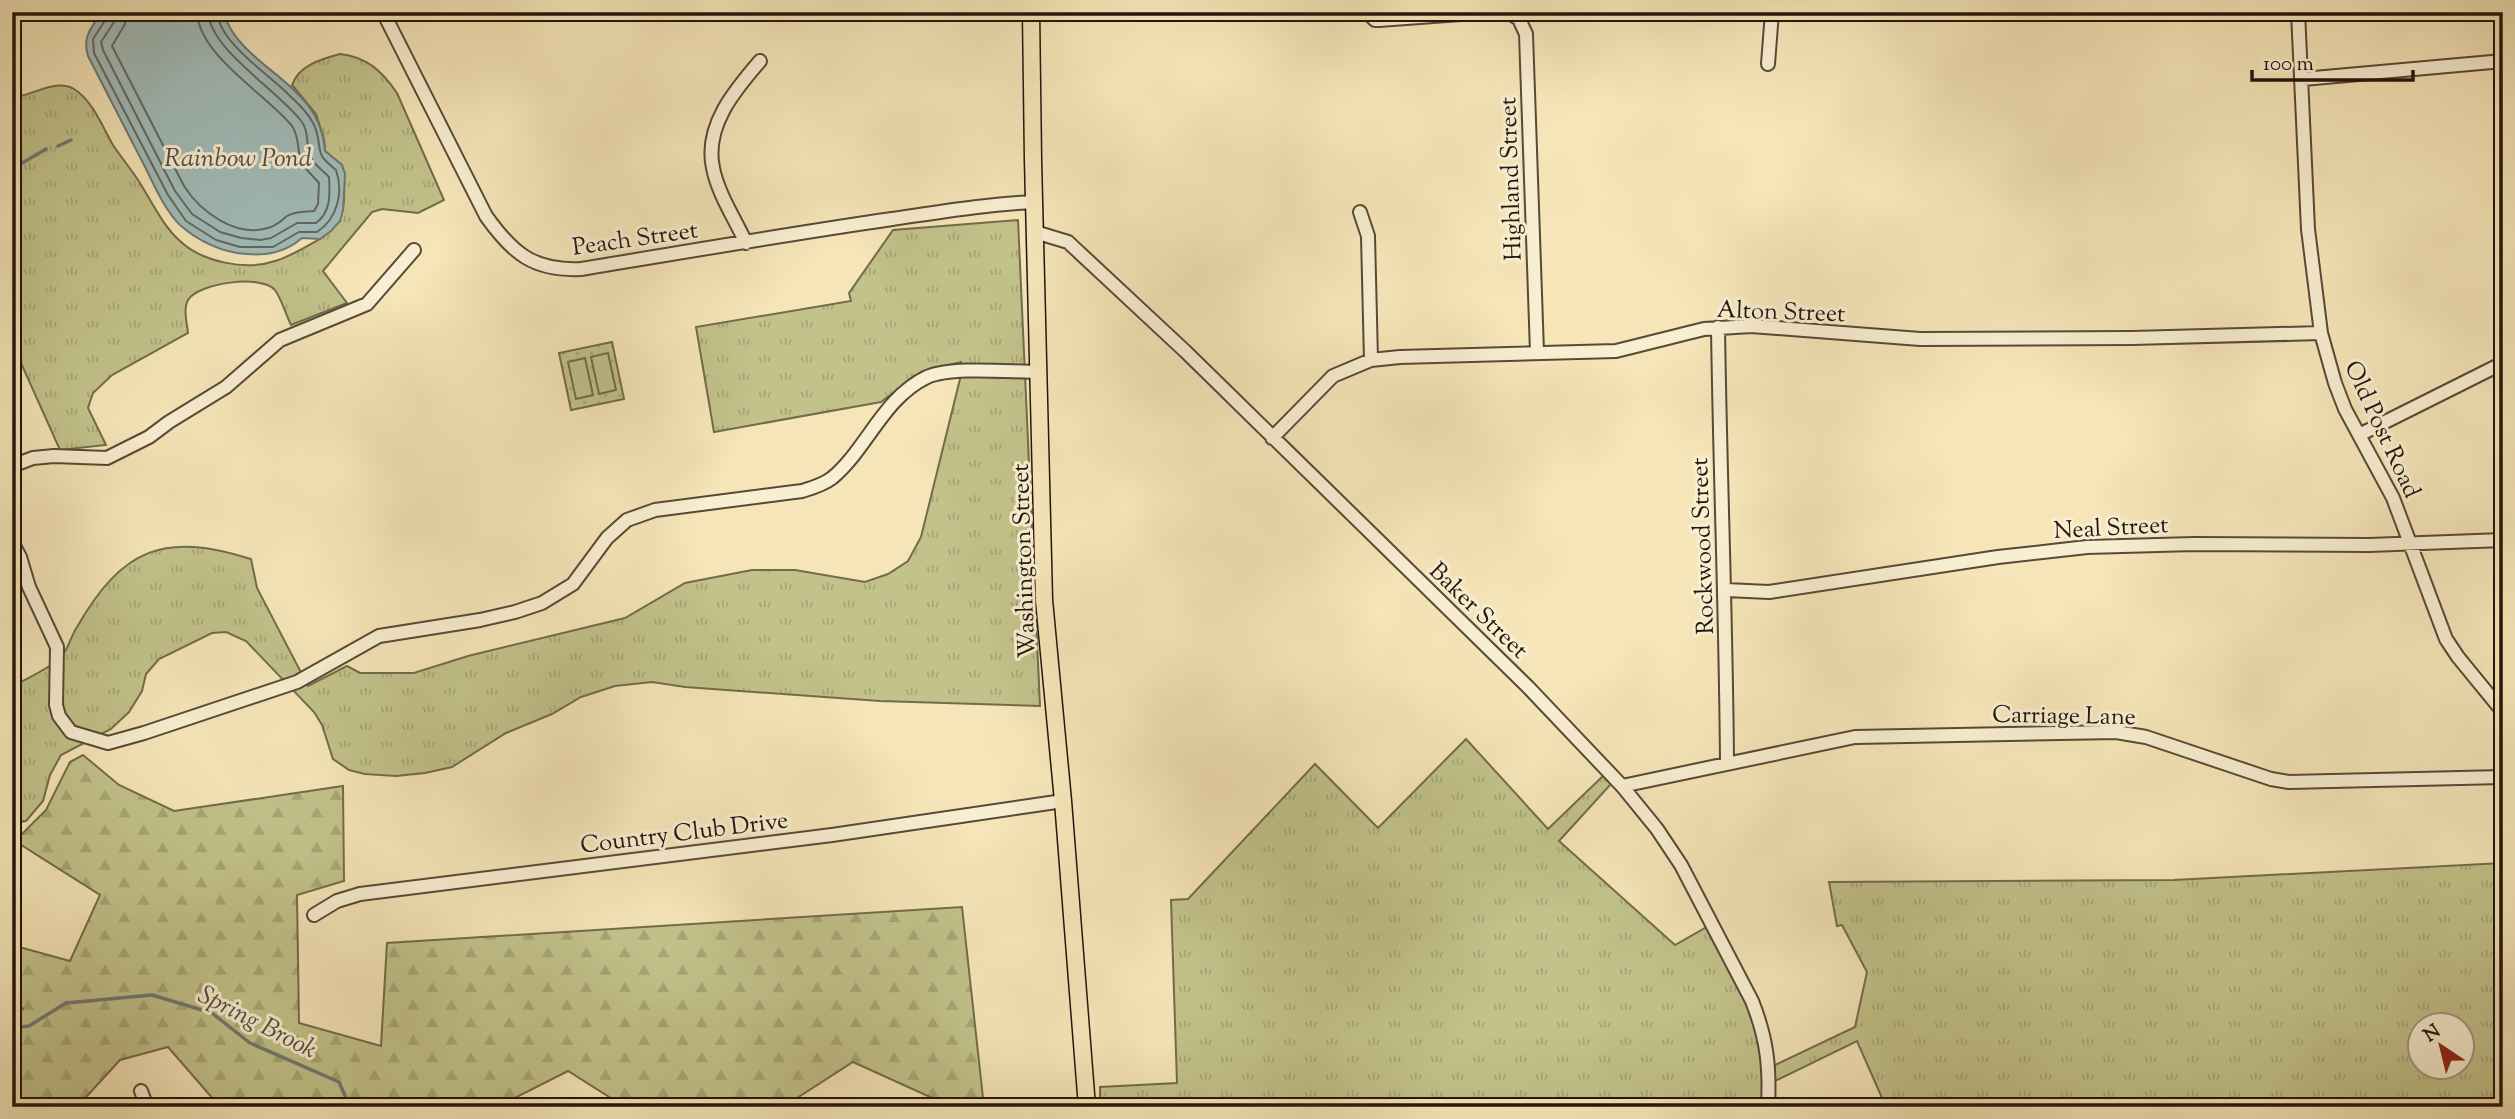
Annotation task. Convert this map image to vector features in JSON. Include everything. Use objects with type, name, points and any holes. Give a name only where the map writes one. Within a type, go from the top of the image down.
[{"type":"main road","name":"Washington Street","points":[[1031,12],[1044,600],[1087,1107]]},
{"type":"street","name":"Peach Street","points":[[383,12],[486,216],[499,234],[526,259],[553,269],[581,269],[788,234],[991,204],[1035,202]]},
{"type":"street","points":[[1367,12],[1375,20],[1379,20],[1488,12]]},
{"type":"street","name":"Highland Street","points":[[1508,12],[1519,19],[1526,34],[1537,352]]},
{"type":"street","points":[[1768,64],[1772,12]]},
{"type":"street","name":"Old Post Road","points":[[2298,12],[2308,229],[2321,333],[2334,383],[2393,498],[2446,639],[2503,712]]},
{"type":"street","points":[[746,243],[720,189],[712,167],[712,154],[718,121],[735,89],[760,61]]},
{"type":"street","points":[[2303,79],[2503,61]]},
{"type":"street","points":[[1360,212],[1368,236],[1371,360]]},
{"type":"street","name":"Baker Street","points":[[1035,232],[1068,242],[1185,352],[1528,687],[1622,786],[1657,829],[1681,865],[1752,1001],[1761,1023],[1769,1058],[1768,1107]]},
{"type":"street","points":[[12,466],[33,458],[54,456],[107,458],[149,437],[226,387],[280,340],[367,304],[414,250]]},
{"type":"street","name":"Alton Street","points":[[1272,438],[1333,376],[1371,360],[1400,357],[1616,351],[1718,327],[1751,326],[1920,339],[2132,338],[2321,333]]},
{"type":"street","name":"Rockwood Street","points":[[1718,327],[1720,478],[1726,590],[1727,763]]},
{"type":"street","points":[[2359,435],[2503,363]]},
{"type":"street","points":[[12,542],[20,557],[29,587],[57,647],[56,705],[59,716],[71,732],[108,743],[297,681],[379,636],[480,620],[542,603],[572,584],[607,538],[627,520],[655,510],[802,491],[817,486],[830,480],[846,465],[899,397],[928,377],[957,371],[1040,372]]},
{"type":"street","name":"Neal Street","points":[[1726,590],[1769,592],[1998,557],[2087,547],[2412,544],[2503,540]]},
{"type":"street","name":"Carriage Lane","points":[[1622,786],[1855,737],[2116,732],[2146,737],[2271,779],[2289,782],[2503,776]]},
{"type":"street","name":"Country Club Drive","points":[[314,915],[337,901],[360,894],[832,835],[1063,801]]},
{"type":"street","points":[[141,1091],[147,1107]]},
{"type":"green space","points":[[340,54],[358,58],[373,66],[397,93],[444,200],[418,213],[382,209],[372,212],[323,271],[347,303],[291,325],[275,290],[268,285],[257,282],[230,283],[216,285],[194,294],[188,300],[186,308],[188,333],[112,375],[93,393],[88,408],[106,445],[60,450],[12,343],[12,98],[51,86],[74,89],[92,107],[113,145],[162,220],[180,241],[200,254],[225,263],[263,264],[286,257],[318,240],[336,224],[340,216],[344,198],[342,165],[325,151],[316,114],[292,85],[295,78],[306,68]]},
{"type":"green space","points":[[1018,220],[1040,706],[880,701],[685,687],[652,682],[615,686],[581,697],[552,714],[506,733],[452,767],[396,776],[365,774],[349,770],[333,759],[322,725],[314,712],[246,641],[226,632],[212,633],[159,659],[146,674],[142,691],[129,712],[111,729],[61,755],[50,775],[43,801],[26,821],[12,823],[12,687],[58,660],[94,600],[130,563],[149,553],[170,548],[194,547],[251,559],[257,588],[308,686],[347,666],[360,673],[414,673],[468,656],[625,618],[685,583],[752,570],[795,570],[865,582],[888,574],[908,561],[921,537],[960,379],[961,362],[921,372],[881,402],[714,432],[696,327],[851,301],[849,293],[893,230]]},
{"type":"green space","points":[[612,342],[624,399],[571,410],[559,353]]},
{"type":"green space","points":[[608,353],[616,390],[599,394],[591,357]]},
{"type":"green space","points":[[585,358],[593,395],[576,399],[568,362]]},
{"type":"green space","points":[[1466,739],[1548,829],[1604,775],[1611,784],[1559,841],[1675,945],[1712,924],[1761,1023],[1768,1107],[1249,1107],[1248,1104],[1100,1107],[1100,1087],[1177,1083],[1171,900],[1188,899],[1315,764],[1378,828]]},
{"type":"green space","points":[[83,755],[119,785],[174,811],[343,786],[344,881],[297,895],[299,1023],[381,1046],[387,943],[962,907],[984,1107],[952,1107],[853,1062],[783,1107],[625,1107],[568,1071],[497,1107],[220,1107],[168,1047],[120,1060],[77,1107],[12,1107],[12,1014],[23,1009],[12,993],[12,945],[70,961],[100,895],[15,841],[46,810],[70,762]]},
{"type":"green space","points":[[2503,863],[2503,1107],[1886,1107],[1857,1041],[1775,1081],[1775,1065],[1855,1027],[1867,972],[1842,925],[1837,926],[1829,882],[2174,880]]},
{"type":"water","name":"Rainbow Pond","points":[[102,12],[223,12],[246,49],[296,91],[310,108],[320,127],[325,151],[342,165],[345,174],[343,210],[340,221],[331,231],[320,239],[302,238],[283,250],[255,254],[220,249],[180,225],[168,211],[88,56],[87,38]]},
{"type":"waterway","points":[[58,146],[71,140]]},
{"type":"waterway","points":[[12,169],[46,149]]},
{"type":"waterway","name":"Spring Brook","points":[[12,1028],[29,1026],[66,1003],[152,995],[212,1013],[250,1043],[339,1082],[350,1107]]}]
